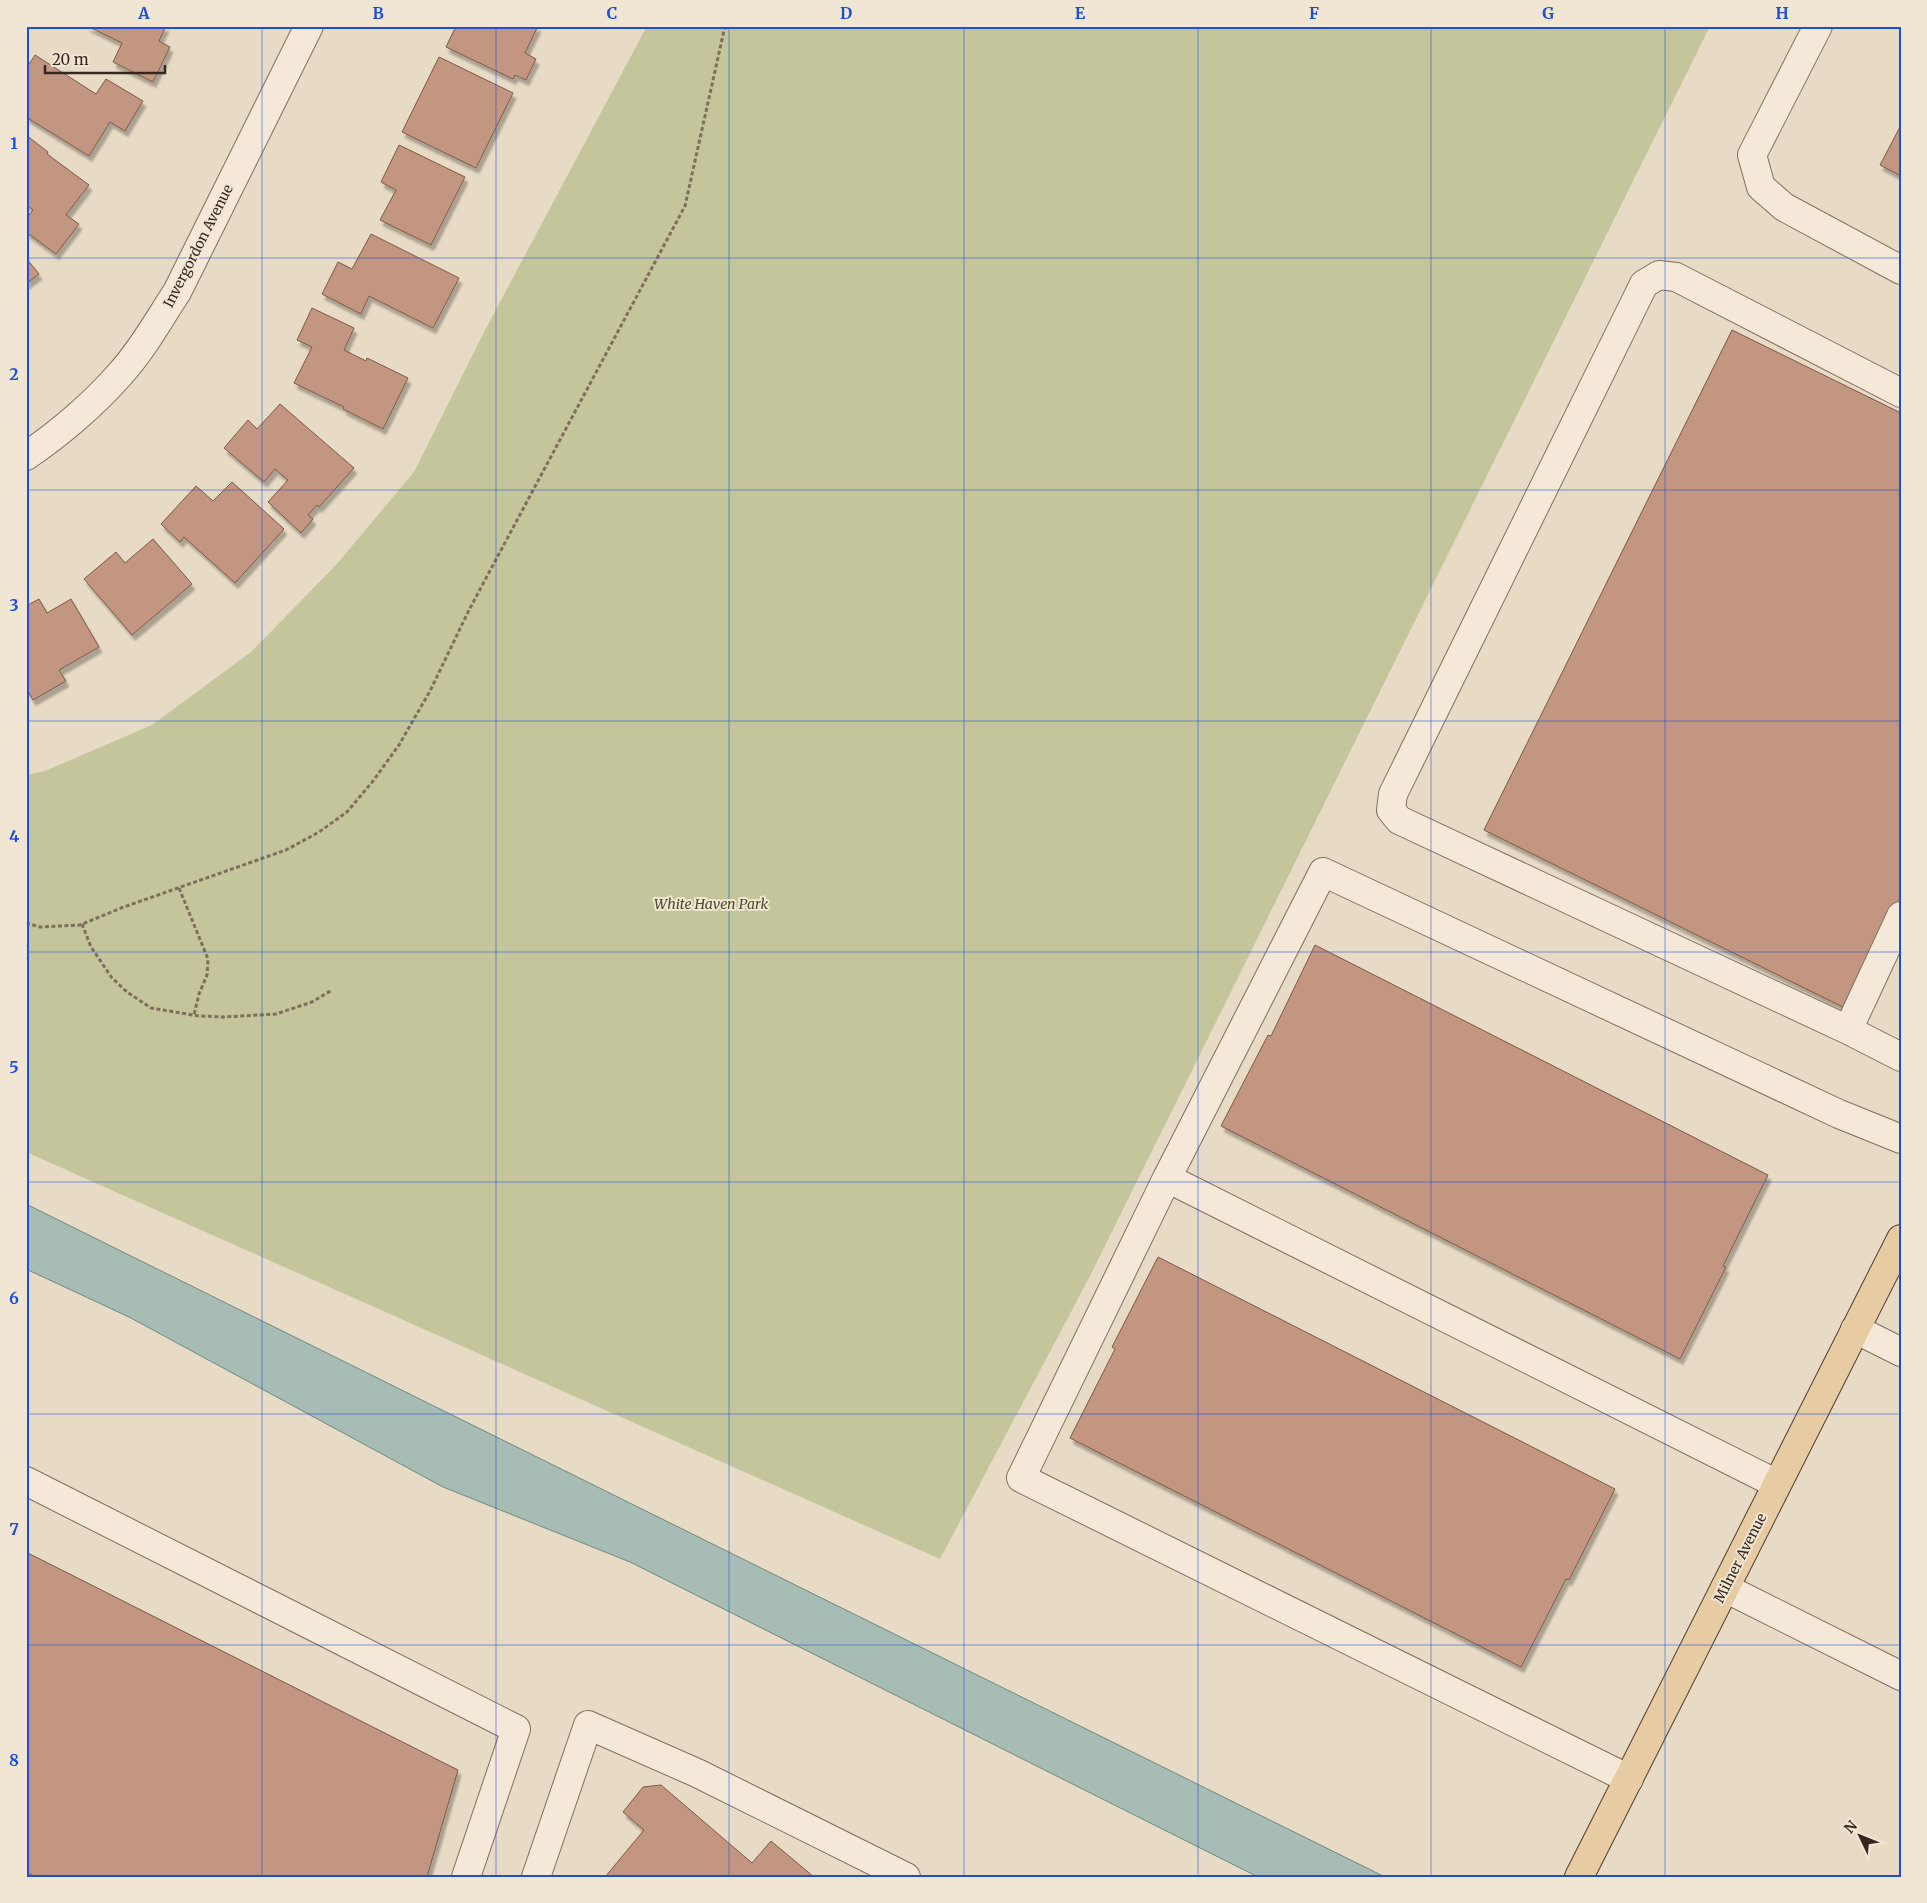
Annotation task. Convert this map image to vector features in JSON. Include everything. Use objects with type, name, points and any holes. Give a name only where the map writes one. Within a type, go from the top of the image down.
[{"type":"main road","name":"Milner Avenue","points":[[1579,1877],[1901,1239]]},
{"type":"street","name":"Invergordon Avenue","points":[[26,456],[78,415],[121,373],[177,292],[309,26]]},
{"type":"street","points":[[1818,26],[1752,155],[1761,187],[1784,207],[1901,270]]},
{"type":"street","points":[[1901,393],[1676,277],[1659,275],[1644,284],[1392,794],[1391,810],[1399,820],[1901,1056]]},
{"type":"street","points":[[1628,1779],[1020,1478],[1167,1178],[1322,872],[1830,1110],[1901,1139]]},
{"type":"street","points":[[1848,1030],[1901,916]]},
{"type":"street","points":[[1167,1178],[1777,1484]]},
{"type":"street","points":[[1855,1329],[1901,1352]]},
{"type":"street","points":[[26,1481],[516,1729],[466,1877]]},
{"type":"street","points":[[1725,1588],[1901,1676]]},
{"type":"street","points":[[536,1877],[588,1725],[697,1773],[906,1877]]},
{"type":"path","points":[[26,923],[40,927],[82,924],[286,850],[318,832],[347,812],[399,745],[430,691],[469,610],[685,206],[724,26]]},
{"type":"path","points":[[179,888],[208,959],[207,975],[199,994],[194,1015]]},
{"type":"path","points":[[82,924],[91,947],[112,978],[127,992],[150,1008],[194,1015],[223,1017],[276,1014],[312,1002],[332,990]]},
{"type":"green space","name":"White Haven Park","points":[[647,26],[1710,26],[1089,1278],[940,1559],[26,1152],[26,775],[45,771],[152,725],[251,652],[336,565],[414,472],[483,334]]},
{"type":"shaded area","points":[[26,1204],[1385,1877],[1258,1877],[630,1562],[443,1487],[129,1317],[26,1269]]},
{"type":"building","points":[[87,26],[166,26],[159,41],[170,47],[153,82],[113,62],[122,43]]},
{"type":"building","points":[[456,26],[538,26],[525,53],[536,59],[526,80],[515,75],[513,79],[446,47]]},
{"type":"building","points":[[35,55],[96,94],[106,79],[143,101],[125,131],[110,122],[89,156],[26,117],[26,69]]},
{"type":"building","points":[[439,57],[513,93],[476,168],[402,132]]},
{"type":"building","points":[[1901,125],[1901,176],[1880,165]]},
{"type":"building","points":[[26,135],[48,152],[47,154],[89,185],[66,215],[79,224],[56,254],[26,232],[26,219],[33,210],[26,204]]},
{"type":"building","points":[[399,145],[465,177],[431,245],[380,220],[396,190],[381,182]]},
{"type":"building","points":[[371,234],[459,278],[433,328],[369,296],[361,314],[322,294],[338,262],[352,269]]},
{"type":"building","points":[[26,258],[39,274],[26,284]]},
{"type":"building","points":[[312,308],[354,328],[344,350],[366,361],[367,358],[408,378],[383,429],[343,409],[344,407],[294,383],[312,347],[297,340]]},
{"type":"building","points":[[1732,330],[1901,413],[1901,905],[1849,1010],[1484,830]]},
{"type":"building","points":[[280,404],[354,468],[319,507],[317,505],[308,515],[313,519],[301,533],[268,502],[288,480],[275,469],[264,482],[224,448],[248,420],[257,429]]},
{"type":"building","points":[[232,482],[284,529],[235,583],[184,537],[180,542],[161,524],[196,486],[213,501]]},
{"type":"building","points":[[153,539],[192,584],[132,635],[84,579],[116,552],[125,563]]},
{"type":"building","points":[[39,599],[47,613],[71,599],[99,647],[59,670],[66,681],[33,700],[26,688],[26,606]]},
{"type":"building","points":[[1315,945],[1768,1175],[1723,1266],[1726,1267],[1680,1359],[1221,1126],[1268,1035],[1271,1036]]},
{"type":"building","points":[[1158,1257],[1615,1489],[1569,1580],[1566,1579],[1521,1667],[1070,1438],[1115,1349],[1112,1347]]},
{"type":"building","points":[[26,1552],[458,1770],[427,1877],[36,1877],[26,1872]]},
{"type":"building","points":[[661,1785],[752,1863],[771,1841],[814,1877],[605,1877],[644,1830],[623,1812],[643,1787]]}]
